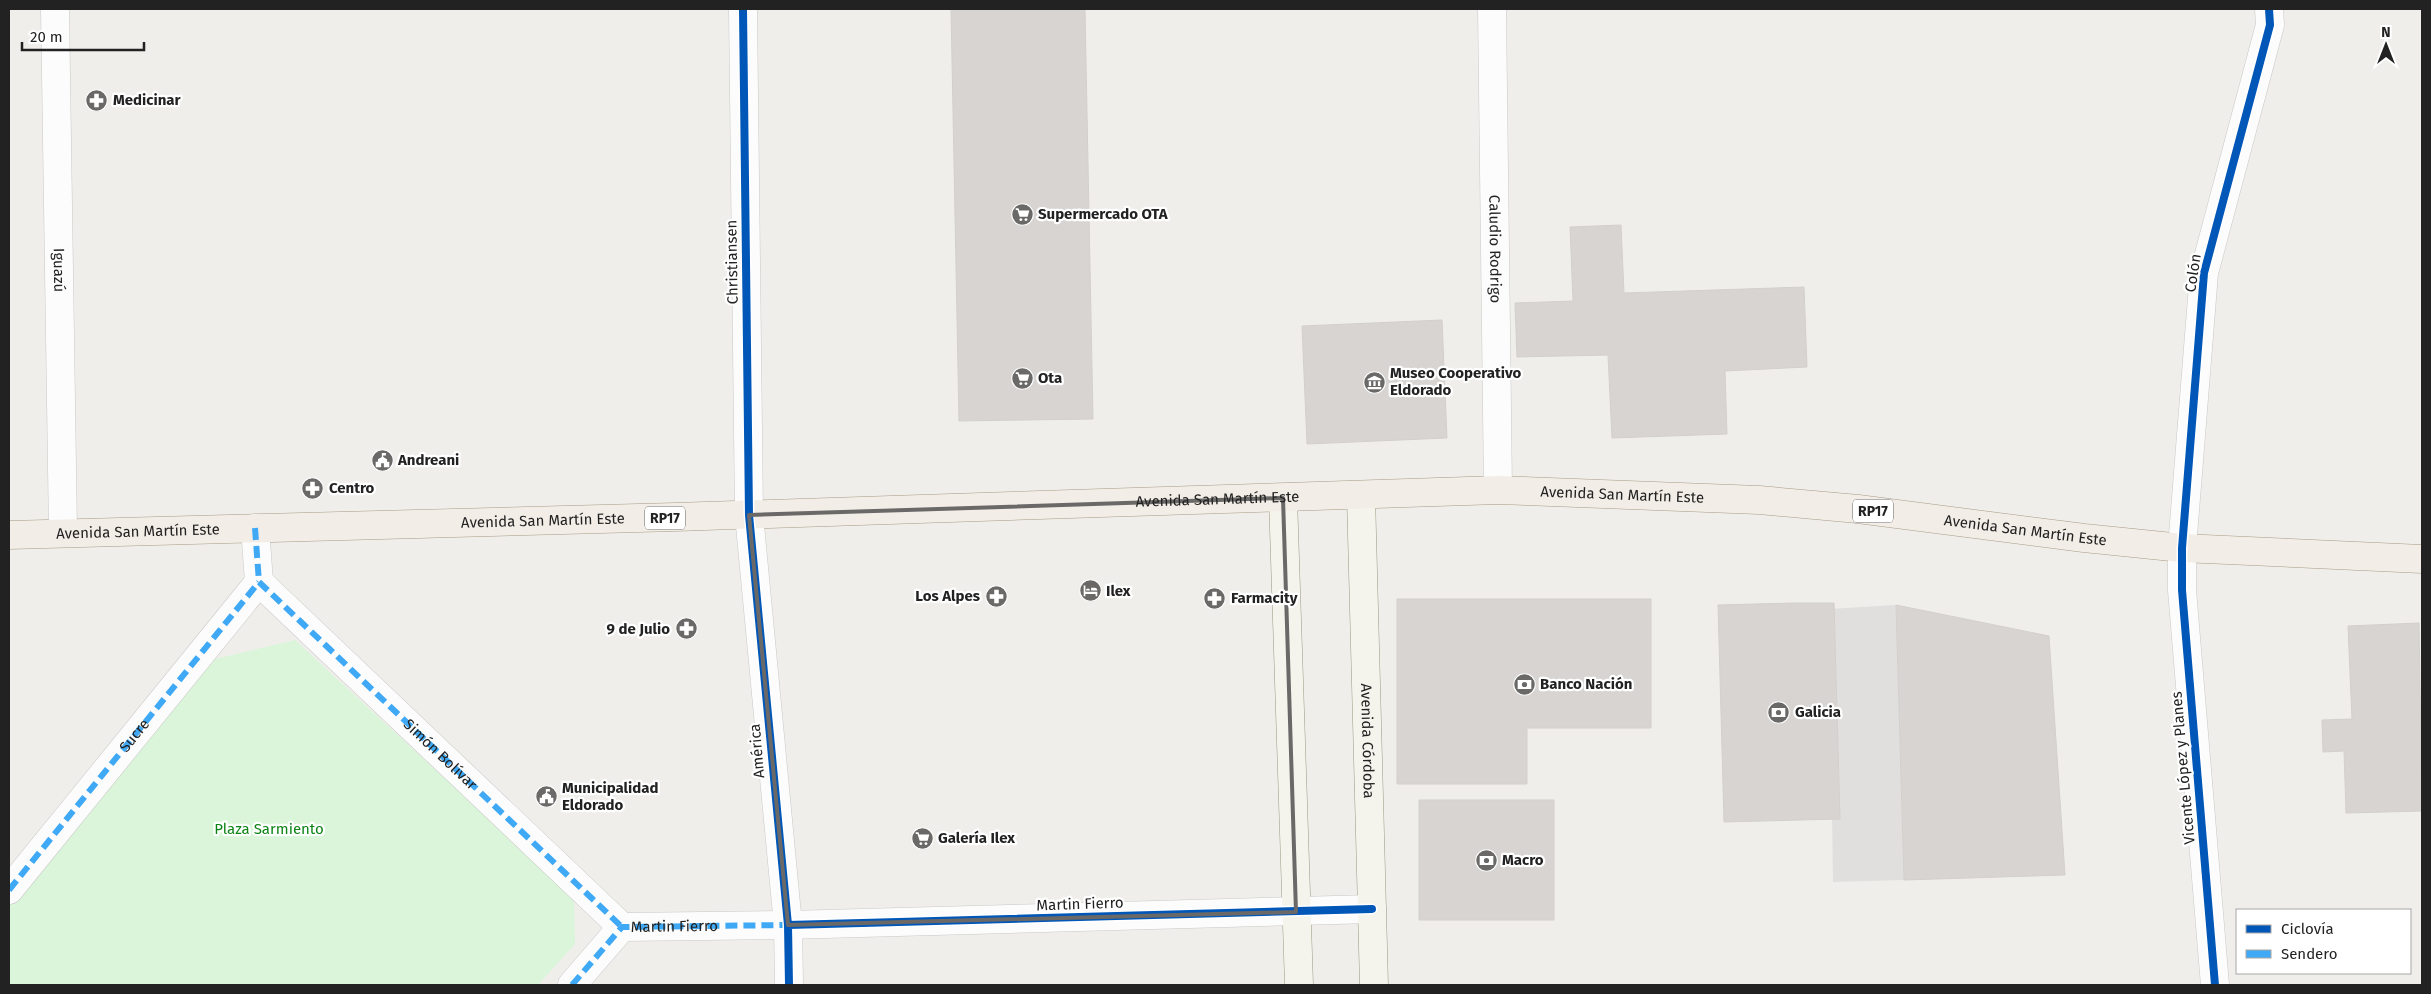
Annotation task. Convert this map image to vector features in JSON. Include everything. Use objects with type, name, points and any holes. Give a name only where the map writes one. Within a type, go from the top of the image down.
[{"type":"main road","name":"Avenida San Martín Este","points":[[9,535],[749,515],[1498,490],[1759,500],[1858,509],[2084,538],[2182,548],[2422,559]]},
{"type":"main road","name":"Avenida Córdoba","points":[[1361,496],[1374,985]]},
{"type":"main road","points":[[1283,498],[1299,985]]},
{"type":"street","name":"Iguazú","points":[[56,9],[63,533]]},
{"type":"street","name":"Christiansen","points":[[743,9],[749,515]]},
{"type":"street","name":"Caludio Rodrigo","points":[[1492,9],[1498,490]]},
{"type":"street","name":"Colón","points":[[2182,548],[2204,273],[2270,25],[2269,9]]},
{"type":"street","name":"América","points":[[749,515],[788,926],[789,985]]},
{"type":"street","points":[[255,528],[258,582]]},
{"type":"street","name":"Vicente López y Planes","points":[[2182,548],[2182,590],[2215,985]]},
{"type":"street","name":"Sucre","points":[[9,890],[258,582]]},
{"type":"street","name":"Simón Bolívar","points":[[258,582],[622,927]]},
{"type":"street","name":"Martin Fierro","points":[[572,985],[622,927],[788,926],[1296,912],[1372,908]]},
{"type":"highlighted area","points":[[1283,498],[1296,912],[788,925],[749,515]]},
{"type":"green space","name":"Plaza Sarmiento","points":[[295,640],[574,898],[575,944],[538,985],[9,985],[9,891],[207,661]]},
{"type":"shaded area","points":[[1896,605],[1904,880],[1833,882],[1829,609]]},
{"type":"building","name":"Supermercado OTA","points":[[951,9],[1085,9],[1093,419],[959,421]]},
{"type":"building","points":[[1621,225],[1624,293],[1804,287],[1807,367],[1725,371],[1727,434],[1612,438],[1608,355],[1517,357],[1515,303],[1573,301],[1570,227]]},
{"type":"building","name":"Museo Cooperativo Eldorado","points":[[1442,320],[1447,438],[1307,444],[1302,326]]},
{"type":"building","name":"Banco Nación","points":[[1397,599],[1651,599],[1651,728],[1527,728],[1527,784],[1397,784]]},
{"type":"building","name":"Galicia","points":[[1834,603],[1840,819],[1724,822],[1718,605]]},
{"type":"building","points":[[1896,605],[2049,636],[2065,875],[1904,880]]},
{"type":"building","points":[[2419,623],[2422,811],[2346,813],[2344,751],[2323,752],[2322,720],[2352,719],[2348,626]]},
{"type":"building","name":"Macro","points":[[1419,800],[1554,800],[1554,920],[1419,920]]},
{"type":"marked path","points":[[255,528],[259,582]]},
{"type":"marked path","points":[[259,582],[622,927]]},
{"type":"marked path","points":[[9,890],[259,582]]},
{"type":"marked path","points":[[572,985],[622,927],[788,925]]},
{"type":"cycle path","points":[[743,9],[749,515],[788,925],[789,985]]},
{"type":"cycle path","points":[[2215,985],[2182,590],[2182,548],[2204,273],[2270,25],[2269,9]]},
{"type":"cycle path","points":[[788,925],[1372,909]]},
{"type":"place","name":"Medicinar","points":[[97,100]]},
{"type":"place","name":"Supermercado OTA","points":[[1022,214]]},
{"type":"place","name":"Ota","points":[[1022,378]]},
{"type":"place","name":"Museo Cooperativo Eldorado","points":[[1374,382]]},
{"type":"place","name":"Andreani","points":[[382,460]]},
{"type":"place","name":"Centro","points":[[313,488]]},
{"type":"place","name":"Ilex","points":[[1090,591]]},
{"type":"place","name":"Los Alpes","points":[[996,596]]},
{"type":"place","name":"Farmacity","points":[[1215,598]]},
{"type":"place","name":"9 de Julio","points":[[686,629]]},
{"type":"place","name":"Banco Nación","points":[[1524,684]]},
{"type":"place","name":"Galicia","points":[[1779,712]]},
{"type":"place","name":"Municipalidad Eldorado","points":[[546,797]]},
{"type":"place","name":"Galería Ilex","points":[[922,838]]},
{"type":"place","name":"Macro","points":[[1486,860]]}]
